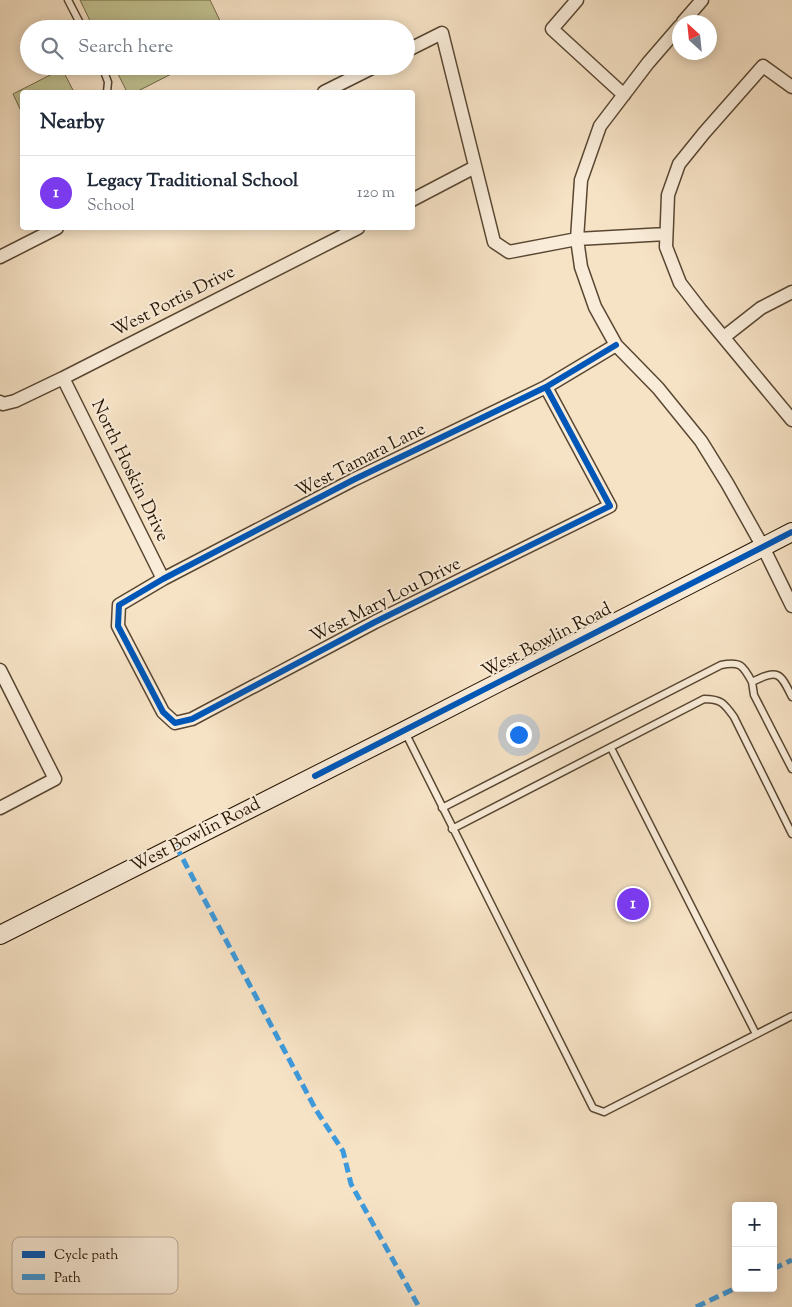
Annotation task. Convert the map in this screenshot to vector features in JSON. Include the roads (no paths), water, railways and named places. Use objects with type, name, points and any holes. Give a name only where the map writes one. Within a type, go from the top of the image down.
[{"type":"street","points":[[577,0],[552,29],[624,95]]},
{"type":"street","points":[[689,15],[702,0]]},
{"type":"street","points":[[415,46],[442,33],[494,242],[509,252],[577,239],[666,234]]},
{"type":"street","points":[[672,36],[600,126],[581,180],[577,239],[581,267],[595,307],[616,344],[658,388],[701,441],[763,547],[792,606]]},
{"type":"street","points":[[792,87],[763,66],[704,133],[679,164],[668,195],[666,234],[666,247],[680,283],[792,420]]},
{"type":"street","points":[[328,90],[358,75]]},
{"type":"street","points":[[415,198],[476,168]]},
{"type":"street","points":[[0,256],[53,230]]},
{"type":"street","name":"West Portis Drive","points":[[2,403],[15,401],[63,378],[354,230]]},
{"type":"street","points":[[724,337],[761,308],[792,292]]},
{"type":"street","name":"West Tamara Lane","points":[[119,605],[353,480],[546,387],[616,344]]},
{"type":"street","name":"North Hoskin Drive","points":[[63,378],[163,580]]},
{"type":"street","name":"West Mary Lou Drive","points":[[119,605],[118,626],[163,712],[176,723],[192,719],[375,622],[610,506],[546,387]]},
{"type":"street","name":"West Bowlin Road","points":[[0,935],[792,532]]},
{"type":"street","points":[[0,670],[55,779],[0,808]]},
{"type":"lane","points":[[68,0],[78,20]]},
{"type":"lane","points":[[105,75],[108,82],[106,90]]},
{"type":"lane","points":[[442,808],[720,665],[734,662],[744,668],[752,682],[754,695],[792,769]]},
{"type":"lane","points":[[752,682],[768,674],[777,674],[784,680],[792,697]]},
{"type":"lane","points":[[452,829],[704,699],[717,699],[726,705],[734,717],[791,830]]},
{"type":"lane","points":[[404,731],[593,1108],[604,1112],[792,1016]]},
{"type":"lane","points":[[611,748],[756,1034]]},
{"type":"place","name":"Legacy Traditional School","points":[[633,904]]}]
